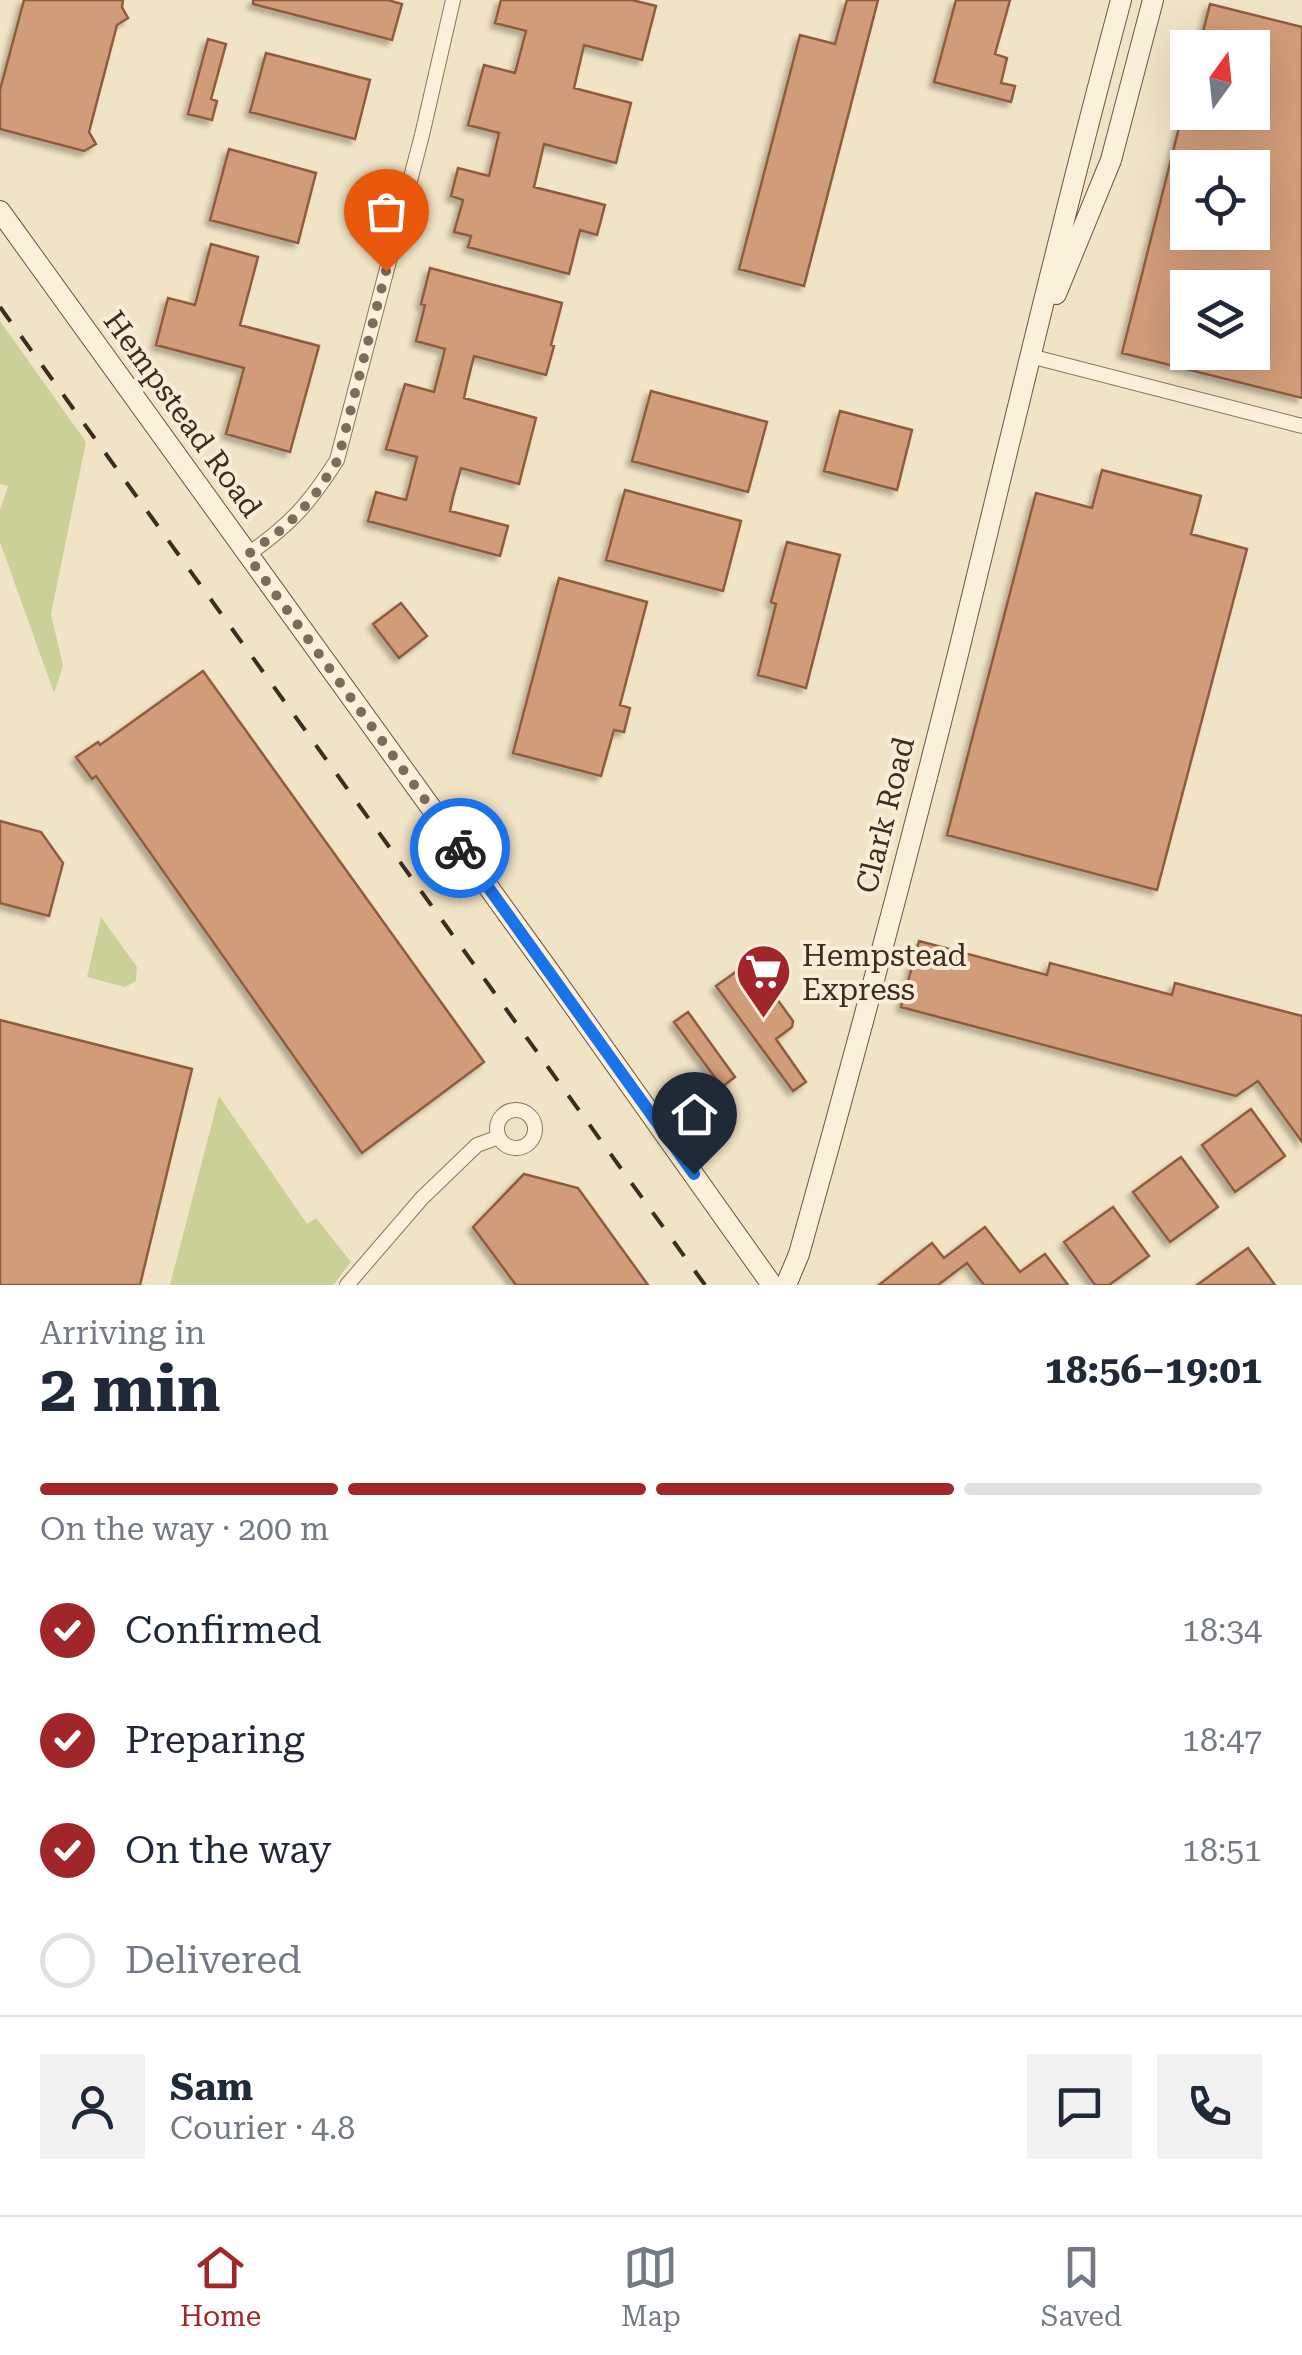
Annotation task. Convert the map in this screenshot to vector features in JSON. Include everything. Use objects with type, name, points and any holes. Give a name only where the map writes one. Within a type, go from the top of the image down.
[{"type":"street","points":[[247,555],[285,527],[312,499],[338,460],[453,0]]},
{"type":"street","name":"Clark Road","points":[[786,1285],[799,1254],[858,1042],[1121,0]]},
{"type":"street","name":"Clark Road","points":[[1030,356],[1112,160],[1153,0]]},
{"type":"street","name":"Hempstead Road","points":[[0,211],[772,1285]]},
{"type":"street","points":[[1030,356],[1302,426]]},
{"type":"street","points":[[349,1284],[422,1198],[477,1144],[499,1137]]},
{"type":"green space","points":[[0,321],[86,442],[51,614],[63,666],[54,693],[0,542],[0,510],[8,486],[0,484]]},
{"type":"green space","points":[[101,917],[137,967],[136,981],[125,987],[87,977]]},
{"type":"green space","points":[[219,1096],[307,1224],[316,1218],[351,1262],[333,1285],[170,1285]]},
{"type":"building","points":[[24,0],[123,0],[128,18],[117,25],[89,132],[96,144],[84,151],[0,129],[0,90]]},
{"type":"building","points":[[253,0],[388,0],[402,4],[392,40],[253,4]]},
{"type":"building","points":[[501,0],[632,0],[656,6],[642,60],[584,45],[574,88],[631,103],[616,163],[544,144],[534,187],[605,205],[597,235],[580,230],[569,274],[468,247],[471,236],[454,232],[463,200],[451,196],[458,168],[489,176],[499,133],[468,125],[484,65],[515,73],[526,31],[495,23]]},
{"type":"building","points":[[847,0],[878,0],[804,286],[739,269],[800,35],[835,44]]},
{"type":"building","points":[[956,0],[1010,0],[995,54],[1007,58],[1001,83],[1015,86],[1011,102],[934,82]]},
{"type":"building","points":[[1210,4],[1302,27],[1302,398],[1190,370],[1270,370],[1270,270],[1170,270],[1170,365],[1122,353],[1170,163],[1170,250],[1270,250],[1270,150],[1173,150],[1178,130],[1270,130],[1270,30],[1204,30]]},
{"type":"building","points":[[208,39],[226,44],[211,99],[217,101],[212,120],[188,114]]},
{"type":"building","points":[[266,53],[370,80],[355,139],[250,112]]},
{"type":"building","points":[[229,149],[316,173],[298,243],[210,220]]},
{"type":"building","points":[[211,244],[258,257],[240,325],[319,346],[290,452],[226,434],[244,368],[156,345],[168,298],[195,305]]},
{"type":"building","points":[[430,268],[562,303],[546,375],[474,356],[467,384],[464,398],[536,418],[519,484],[461,468],[453,497],[450,511],[508,526],[500,556],[368,521],[376,492],[406,500],[417,457],[386,449],[405,384],[434,392],[445,349],[416,341]]},
{"type":"building","points":[[651,391],[767,422],[748,492],[632,461]]},
{"type":"building","points":[[840,411],[912,430],[897,490],[824,471]]},
{"type":"building","points":[[1102,470],[1201,496],[1191,534],[1247,549],[1157,890],[947,835],[1036,493],[1092,508]]},
{"type":"building","points":[[625,490],[741,521],[723,591],[606,560]]},
{"type":"building","points":[[787,542],[840,555],[806,688],[758,675]]},
{"type":"building","points":[[559,578],[647,602],[620,705],[630,708],[624,732],[614,730],[601,776],[513,753]]},
{"type":"building","points":[[401,603],[427,636],[399,658],[373,624]]},
{"type":"building","points":[[203,671],[484,1062],[362,1153],[96,776],[92,779],[76,757],[98,742],[100,745]]},
{"type":"building","points":[[0,821],[41,832],[63,863],[49,916],[0,903]]},
{"type":"building","points":[[919,941],[1047,975],[1050,963],[1172,995],[1175,983],[1302,1016],[1302,1142],[1258,1081],[1236,1096],[901,1007]]},
{"type":"building","points":[[747,964],[753,966],[793,1021],[792,1027],[776,1039],[806,1082],[793,1091],[716,986]]},
{"type":"building","points":[[688,1012],[735,1077],[722,1087],[674,1022]]},
{"type":"building","points":[[0,1020],[192,1069],[140,1285],[0,1285]]},
{"type":"building","points":[[1251,1109],[1285,1156],[1235,1192],[1202,1145]]},
{"type":"building","points":[[1181,1157],[1218,1207],[1170,1242],[1133,1192]]},
{"type":"building","points":[[524,1174],[578,1188],[648,1285],[516,1285],[473,1227]]},
{"type":"building","points":[[1113,1207],[1149,1256],[1109,1285],[1095,1285],[1064,1242]]},
{"type":"building","points":[[985,1227],[1020,1272],[1045,1254],[1068,1285],[984,1285],[967,1263],[938,1285],[879,1285],[932,1243],[944,1258]]},
{"type":"building","points":[[1248,1248],[1275,1285],[1197,1285]]},
{"type":"railway","points":[[0,307],[705,1285]]},
{"type":"way so far","points":[[386,271],[338,460],[312,499],[285,527],[247,555],[460,848]]},
{"type":"place","name":"Hempstead Express","points":[[763,1021]]},
{"type":"route","points":[[460,848],[694,1174]]}]
